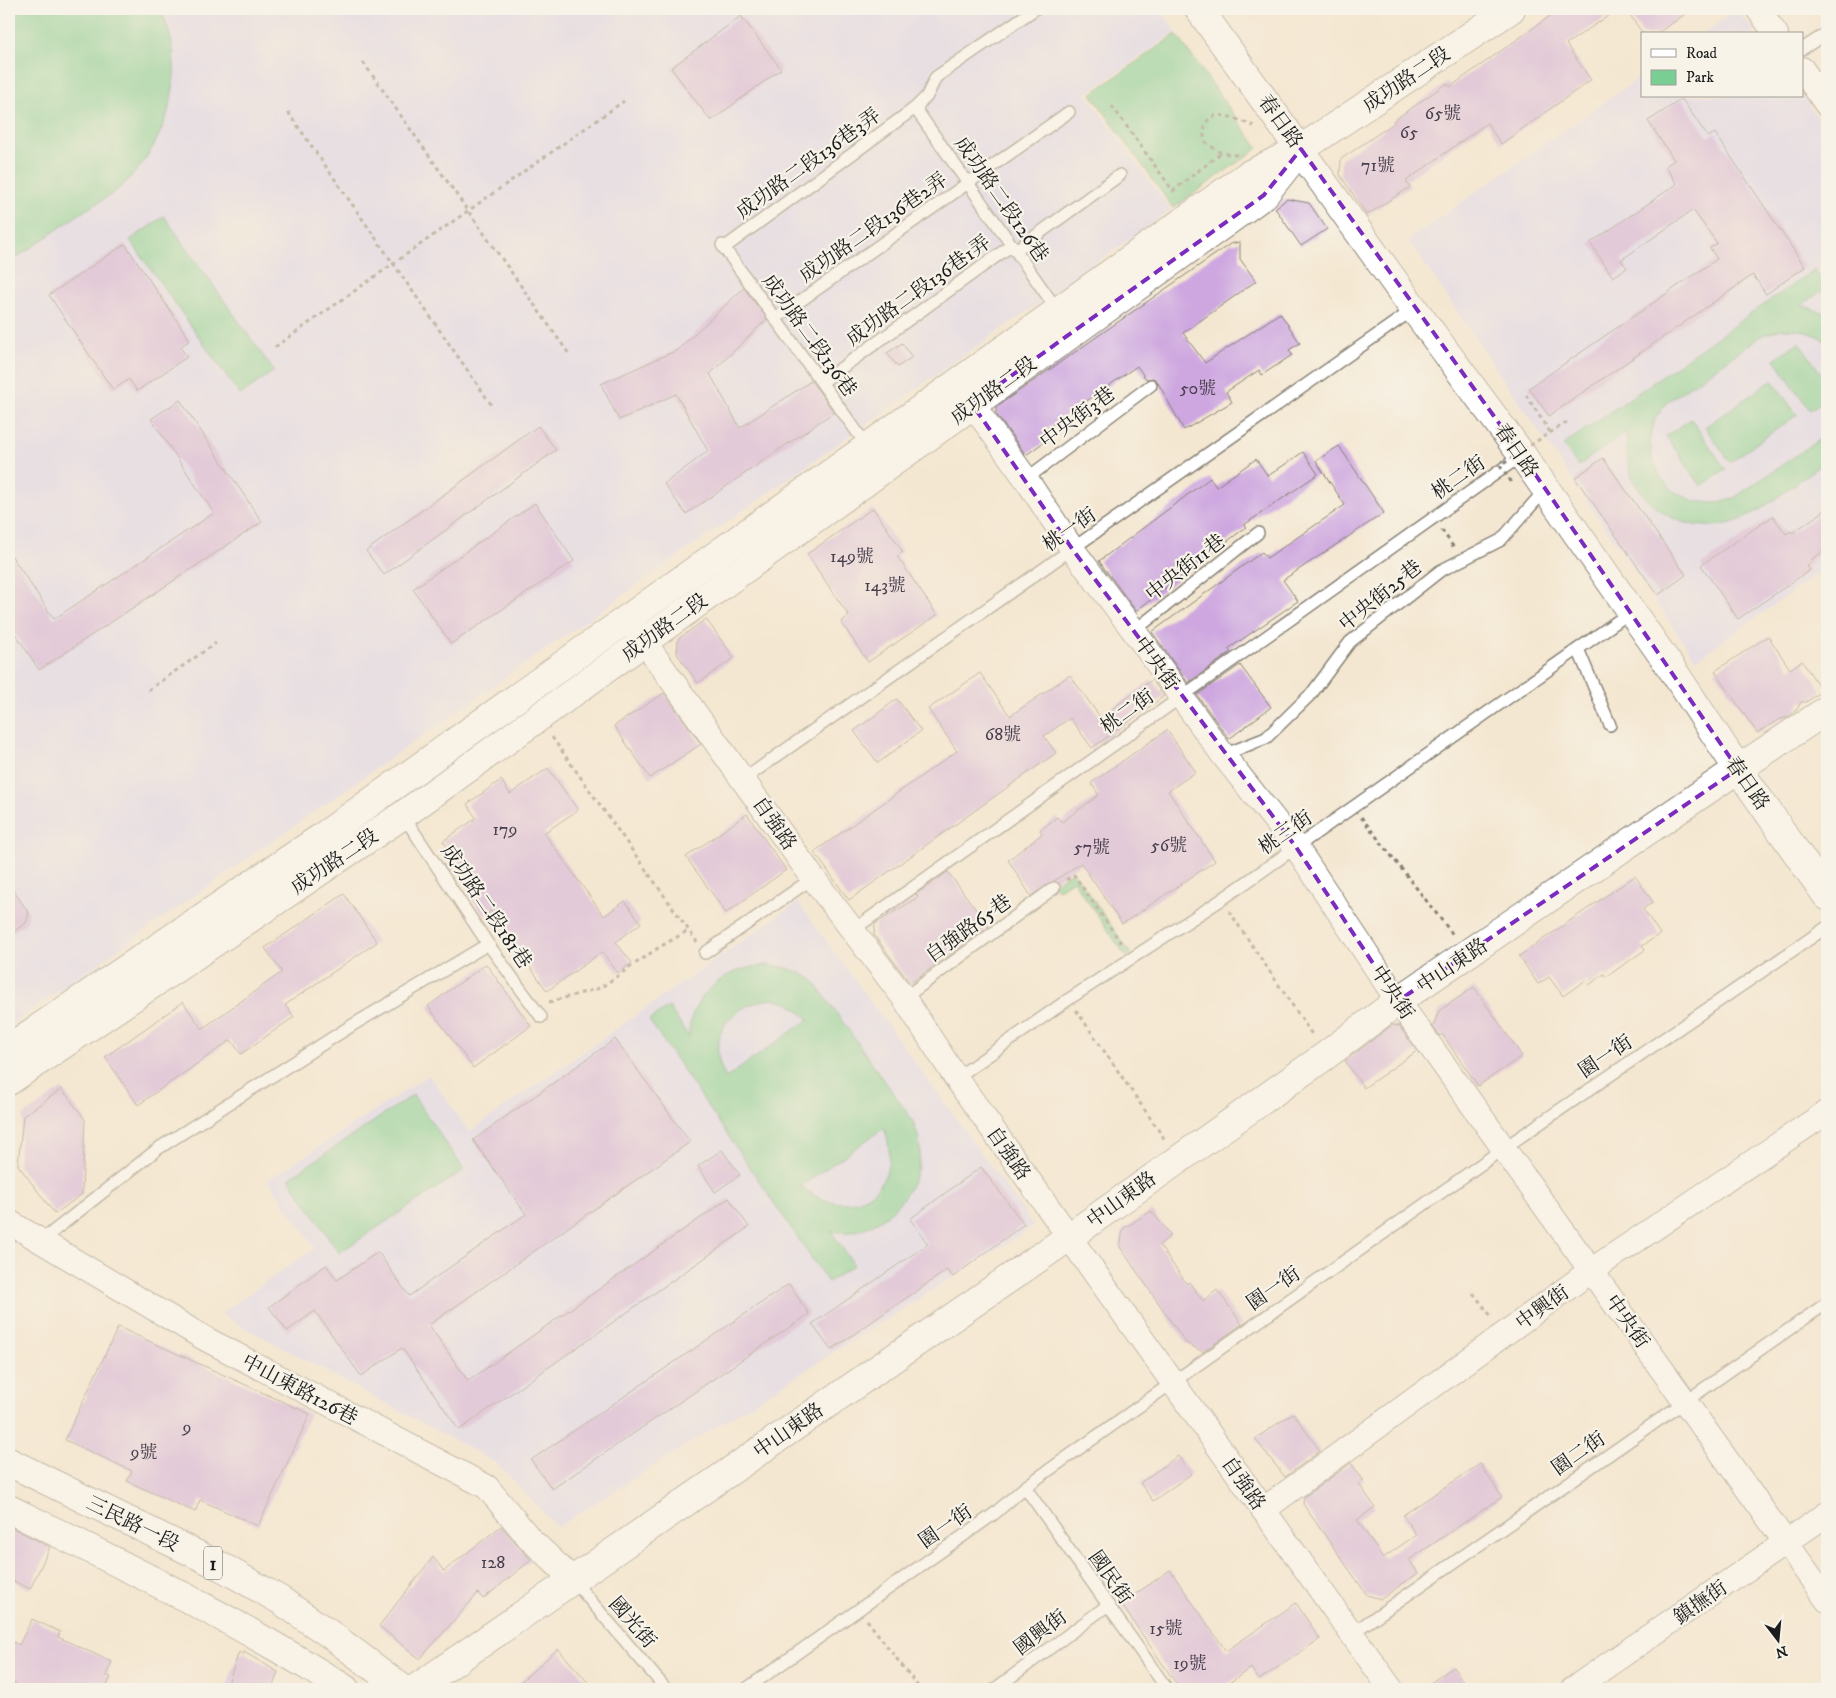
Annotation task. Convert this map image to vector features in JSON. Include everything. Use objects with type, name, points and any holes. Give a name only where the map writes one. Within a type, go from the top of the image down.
[{"type":"street","name":"春日路","points":[[1199,9],[1414,309],[1522,455],[1632,611],[1738,769],[1827,896]]},
{"type":"street","name":"成功路二段","points":[[9,1081],[403,814],[644,641],[965,394],[1059,312],[1248,175],[1301,149],[1511,9]]},
{"type":"street","points":[[1758,9],[1775,32]]},
{"type":"street","points":[[1804,72],[1827,105]]},
{"type":"street","name":"成功路二段","points":[[9,1048],[322,837],[868,446],[965,394],[1264,196],[1301,149]]},
{"type":"street","name":"中央街","points":[[965,394],[1026,479],[1072,550],[1134,631],[1223,755],[1296,847],[1398,1001],[1827,1600]]},
{"type":"street","name":"自強路","points":[[627,618],[813,878],[904,998],[956,1078],[1391,1689]]},
{"type":"street","points":[[506,704],[531,723]]},
{"type":"street","name":"中山東路","points":[[415,1689],[1069,1237],[1325,1056],[1398,1001],[1827,710]]},
{"type":"street","points":[[414,771],[431,794]]},
{"type":"street","name":"中興街","points":[[1263,1510],[1592,1270],[1827,1112]]},
{"type":"street","name":"中山東路126巷","points":[[9,1222],[204,1338],[487,1487],[530,1539],[572,1579]]},
{"type":"street","name":"三民路一段","points":[[12,1471],[222,1567],[280,1600],[331,1635],[403,1689]]},
{"type":"street","name":"三民路一段","points":[[9,1509],[192,1599],[284,1651],[345,1689]]},
{"type":"street","name":"鎮撫街","points":[[1573,1689],[1827,1514]]},
{"type":"lane","name":"成功路二段136巷3弄","points":[[723,246],[915,108],[927,96],[936,77],[1035,9]]},
{"type":"lane","points":[[1804,48],[1827,33]]},
{"type":"lane","name":"成功路二段126巷","points":[[915,108],[1059,312]]},
{"type":"lane","name":"成功路二段136巷2弄","points":[[776,318],[1069,112]]},
{"type":"lane","name":"成功路二段136巷1弄","points":[[822,382],[1120,176]]},
{"type":"lane","name":"成功路二段136巷","points":[[723,246],[868,446]]},
{"type":"lane","name":"桃一街","points":[[744,779],[1414,309]]},
{"type":"lane","name":"中央街3巷","points":[[1026,479],[1151,385]]},
{"type":"lane","name":"桃二街","points":[[853,930],[1522,455]]},
{"type":"lane","name":"中央街25巷","points":[[1223,755],[1266,738],[1312,692],[1350,642],[1440,571],[1501,540],[1545,490]]},
{"type":"lane","name":"中央街11巷","points":[[1134,631],[1258,533]]},
{"type":"lane","name":"桃三街","points":[[956,1078],[1069,999],[1221,900],[1632,611]]},
{"type":"lane","points":[[1578,649],[1610,725]]},
{"type":"lane","name":"成功路二段181巷","points":[[403,814],[488,944],[541,1017]]},
{"type":"lane","points":[[705,953],[813,878]]},
{"type":"lane","name":"自強路65巷","points":[[904,998],[1054,888]]},
{"type":"lane","name":"園一街","points":[[746,1689],[994,1514],[1025,1487],[1172,1382],[1504,1148],[1827,926]]},
{"type":"lane","points":[[41,1241],[159,1148],[351,1026],[488,944]]},
{"type":"lane","name":"園二街","points":[[1351,1634],[1827,1303]]},
{"type":"lane","name":"國民街","points":[[1025,1487],[1167,1689]]},
{"type":"lane","name":"國光街","points":[[572,1579],[666,1689]]},
{"type":"lane","name":"國興街","points":[[995,1689],[1108,1605]]},
{"type":"path","points":[[363,62],[569,354]]},
{"type":"path","points":[[275,346],[624,101]]},
{"type":"path","points":[[1112,106],[1173,191],[1221,153]]},
{"type":"path","points":[[288,112],[493,407]]},
{"type":"path","points":[[1245,156],[1221,153],[1204,141],[1203,128],[1209,119],[1215,116],[1228,116],[1254,126]]},
{"type":"path","points":[[1526,395],[1550,432]]},
{"type":"path","points":[[1511,482],[1500,466],[1550,432],[1569,422]]},
{"type":"path","points":[[1434,517],[1462,560]]},
{"type":"path","points":[[148,690],[216,643]]},
{"type":"path","points":[[531,723],[705,953]]},
{"type":"path","points":[[1353,807],[1469,954]]},
{"type":"path","points":[[1054,888],[1074,875],[1132,959]]},
{"type":"path","points":[[1221,900],[1325,1056]]},
{"type":"path","points":[[533,1007],[600,988],[646,956],[689,930]]},
{"type":"path","points":[[1069,999],[1156,1129],[1180,1157]]},
{"type":"path","points":[[1473,1293],[1505,1334]]},
{"type":"path","points":[[858,1609],[920,1689]]},
{"type":"highlighted area","points":[[1301,149],[1522,455],[1738,769],[1398,1001],[1296,847],[1073,550],[972,404],[1264,195]]},
{"type":"shaded area","points":[[9,9],[1160,9],[1176,32],[1086,94],[1171,210],[9,1026]]},
{"type":"shaded area","points":[[1736,10],[1755,32],[1706,32]]},
{"type":"shaded area","points":[[1641,77],[1641,98],[1804,98],[1827,132],[1827,567],[1696,660],[1408,240]]},
{"type":"shaded area","points":[[798,902],[1034,1226],[557,1527],[498,1464],[220,1314],[315,1248],[268,1180],[429,1075],[469,1132]]},
{"type":"green space","points":[[9,9],[160,9],[169,32],[173,55],[174,79],[170,103],[163,126],[139,168],[113,193],[9,263]]},
{"type":"green space","points":[[1176,34],[1258,148],[1173,208],[1091,94]]},
{"type":"green space","points":[[164,216],[274,371],[240,395],[130,240]]},
{"type":"green space","points":[[1815,269],[1827,287],[1802,305],[1827,314],[1827,343],[1818,336],[1801,330],[1782,329],[1763,335],[1667,402],[1655,419],[1650,439],[1652,459],[1661,478],[1675,492],[1694,501],[1714,503],[1734,498],[1827,434],[1827,460],[1758,511],[1733,523],[1717,526],[1700,526],[1669,516],[1644,495],[1634,481],[1630,469],[1627,457],[1626,432],[1578,466],[1563,445]]},
{"type":"green space","points":[[1799,342],[1827,382],[1827,398],[1810,410],[1774,359]]},
{"type":"green space","points":[[1772,380],[1797,415],[1730,462],[1705,427]]},
{"type":"green space","points":[[1691,419],[1726,470],[1701,486],[1666,436]]},
{"type":"green space","points":[[1073,871],[1131,954],[1127,958],[1073,880],[1058,890],[1053,884]]},
{"type":"green space","points":[[768,965],[792,970],[813,980],[911,1118],[918,1138],[920,1151],[918,1167],[912,1183],[892,1210],[878,1221],[863,1229],[847,1232],[831,1231],[854,1265],[828,1282],[649,1020],[669,1007],[689,1037],[693,1014],[698,1004],[713,985],[733,973],[747,968]],"holes":[[[772,999],[788,1003],[809,1019],[726,1078],[720,1063],[718,1049],[725,1025],[744,1008],[757,1002]],[[884,1128],[889,1149],[887,1168],[881,1184],[869,1195],[854,1201],[837,1203],[819,1198],[801,1186]]]},
{"type":"green space","points":[[413,1095],[464,1170],[339,1253],[289,1178]]},
{"type":"building","points":[[1560,9],[1619,9],[1566,44],[1591,80],[1501,144],[1487,123],[1406,181],[1410,187],[1367,215],[1340,175],[1341,159],[1394,123],[1393,121],[1447,83],[1450,87]]},
{"type":"building","points":[[1626,9],[1693,9],[1659,32],[1642,32]]},
{"type":"building","points":[[741,16],[781,69],[711,121],[671,68]]},
{"type":"building","points":[[1682,99],[1708,137],[1715,133],[1805,267],[1766,294],[1753,275],[1549,416],[1529,388],[1717,259],[1710,248],[1717,243],[1693,210],[1621,260],[1627,268],[1613,277],[1590,243],[1677,184],[1665,166],[1674,160],[1648,121]]},
{"type":"building","points":[[1287,199],[1309,203],[1327,229],[1301,246],[1275,208]]},
{"type":"building","points":[[1240,242],[1240,259],[1256,281],[1183,333],[1205,363],[1280,313],[1300,343],[1289,350],[1292,355],[1262,375],[1259,370],[1226,392],[1232,402],[1184,430],[1157,381],[1153,378],[1146,379],[1137,366],[1045,430],[1051,437],[1026,455],[996,414],[996,407],[1230,244]]},
{"type":"building","points":[[125,244],[190,340],[180,347],[187,357],[137,391],[129,379],[113,390],[49,295]]},
{"type":"building","points":[[744,288],[767,319],[710,374],[740,428],[811,381],[834,412],[686,514],[664,484],[708,451],[676,394],[619,420],[601,384],[677,350]]},
{"type":"building","points":[[902,343],[912,357],[898,367],[887,353]]},
{"type":"building","points":[[180,400],[262,522],[39,670],[9,624],[9,552],[54,619],[214,513],[151,419]]},
{"type":"building","points":[[538,426],[556,450],[384,575],[366,551]]},
{"type":"building","points":[[1339,446],[1384,513],[1283,580],[1298,601],[1228,649],[1231,652],[1188,683],[1152,632],[1262,552],[1267,558],[1345,505],[1316,461]]},
{"type":"building","points":[[1303,452],[1318,474],[1244,525],[1246,527],[1136,611],[1099,561],[1210,478],[1216,487],[1256,459],[1268,476]]},
{"type":"building","points":[[1603,458],[1686,575],[1658,595],[1575,478]]},
{"type":"building","points":[[535,503],[574,561],[451,644],[413,589]]},
{"type":"building","points":[[873,508],[903,552],[897,556],[937,615],[868,662],[841,622],[849,616],[807,554]]},
{"type":"building","points":[[1827,509],[1827,549],[1811,560],[1812,562],[1807,566],[1810,570],[1738,619],[1701,565],[1773,516],[1786,534],[1791,531],[1792,533]]},
{"type":"building","points":[[706,619],[734,658],[698,683],[677,654],[678,639]]},
{"type":"building","points":[[1768,636],[1790,669],[1802,661],[1822,691],[1806,702],[1801,702],[1797,709],[1788,717],[1778,720],[1757,733],[1715,671]]},
{"type":"building","points":[[1240,665],[1271,707],[1229,739],[1197,695]]},
{"type":"building","points":[[980,673],[1010,716],[1070,675],[1100,717],[1152,680],[1164,696],[1092,748],[1070,718],[1044,736],[1056,753],[849,900],[814,852],[957,751],[928,709]]},
{"type":"building","points":[[664,693],[701,744],[650,778],[614,726]]},
{"type":"building","points":[[897,699],[921,731],[878,763],[854,731]]},
{"type":"building","points":[[1167,730],[1196,772],[1168,791],[1215,861],[1122,924],[1081,863],[1031,896],[1008,860],[1042,834],[1040,830],[1057,817],[1062,822],[1099,795],[1091,783]]},
{"type":"building","points":[[548,768],[578,810],[544,833],[604,916],[625,901],[641,923],[616,942],[632,963],[618,973],[602,952],[547,991],[491,911],[484,916],[469,894],[477,889],[443,841],[476,818],[467,804],[501,780],[510,794]]},
{"type":"building","points":[[747,814],[786,870],[726,913],[686,857]]},
{"type":"building","points":[[948,872],[989,927],[910,983],[874,935],[875,924],[918,897],[916,894]]},
{"type":"building","points":[[1635,876],[1653,902],[1643,909],[1660,934],[1642,946],[1645,950],[1606,977],[1604,974],[1589,985],[1586,980],[1563,996],[1549,977],[1538,984],[1519,956]]},
{"type":"building","points":[[9,884],[29,913],[26,923],[9,935]]},
{"type":"building","points":[[344,894],[377,942],[285,1005],[294,1017],[241,1054],[231,1040],[138,1105],[105,1057],[183,1002],[202,1029],[282,972],[265,948]]},
{"type":"building","points":[[486,964],[531,1026],[473,1068],[428,1006]]},
{"type":"building","points":[[1474,987],[1522,1056],[1478,1086],[1442,1034],[1440,1036],[1433,1027],[1439,1011]]},
{"type":"building","points":[[1392,1025],[1399,1026],[1417,1051],[1364,1088],[1345,1061]]},
{"type":"building","points":[[615,1039],[690,1142],[429,1325],[468,1381],[729,1198],[749,1227],[459,1430],[402,1348],[361,1376],[315,1311],[287,1331],[269,1307],[326,1265],[337,1280],[378,1252],[409,1296],[526,1214],[473,1140]]},
{"type":"building","points":[[62,1089],[85,1119],[82,1194],[55,1214],[18,1165],[23,1116]]},
{"type":"building","points":[[722,1150],[740,1175],[715,1192],[698,1166]]},
{"type":"building","points":[[981,1167],[1024,1224],[953,1277],[947,1270],[831,1350],[812,1324],[928,1244],[910,1219]]},
{"type":"building","points":[[1151,1211],[1171,1235],[1159,1245],[1187,1284],[1189,1282],[1203,1301],[1217,1290],[1242,1324],[1203,1352],[1186,1343],[1120,1247],[1123,1229]]},
{"type":"building","points":[[789,1284],[809,1314],[552,1489],[531,1460]]},
{"type":"building","points":[[118,1327],[310,1414],[258,1526],[200,1500],[195,1512],[127,1481],[132,1471],[65,1440]]},
{"type":"building","points":[[1293,1413],[1320,1451],[1285,1477],[1255,1439]]},
{"type":"building","points":[[1178,1456],[1191,1474],[1153,1501],[1140,1483]]},
{"type":"building","points":[[1351,1463],[1364,1481],[1359,1484],[1375,1507],[1357,1520],[1383,1558],[1416,1535],[1403,1515],[1480,1464],[1502,1497],[1409,1560],[1418,1573],[1381,1599],[1367,1595],[1303,1504],[1304,1497]]},
{"type":"building","points":[[9,1526],[50,1547],[30,1589],[9,1579]]},
{"type":"building","points":[[501,1526],[531,1560],[483,1599],[478,1593],[420,1659],[379,1626],[433,1557],[444,1571]]},
{"type":"building","points":[[1170,1570],[1226,1651],[1296,1603],[1320,1639],[1259,1680],[1251,1668],[1220,1689],[1180,1689],[1121,1604]]},
{"type":"building","points":[[32,1619],[60,1632],[58,1637],[112,1662],[106,1675],[111,1677],[105,1689],[14,1689],[16,1684],[9,1681],[9,1640],[19,1645]]},
{"type":"building","points":[[558,1649],[594,1689],[512,1689]]},
{"type":"building","points":[[239,1652],[243,1655],[244,1652],[278,1672],[272,1689],[226,1689]]},
{"type":"building","points":[[1453,1667],[1469,1689],[1422,1689]]}]
